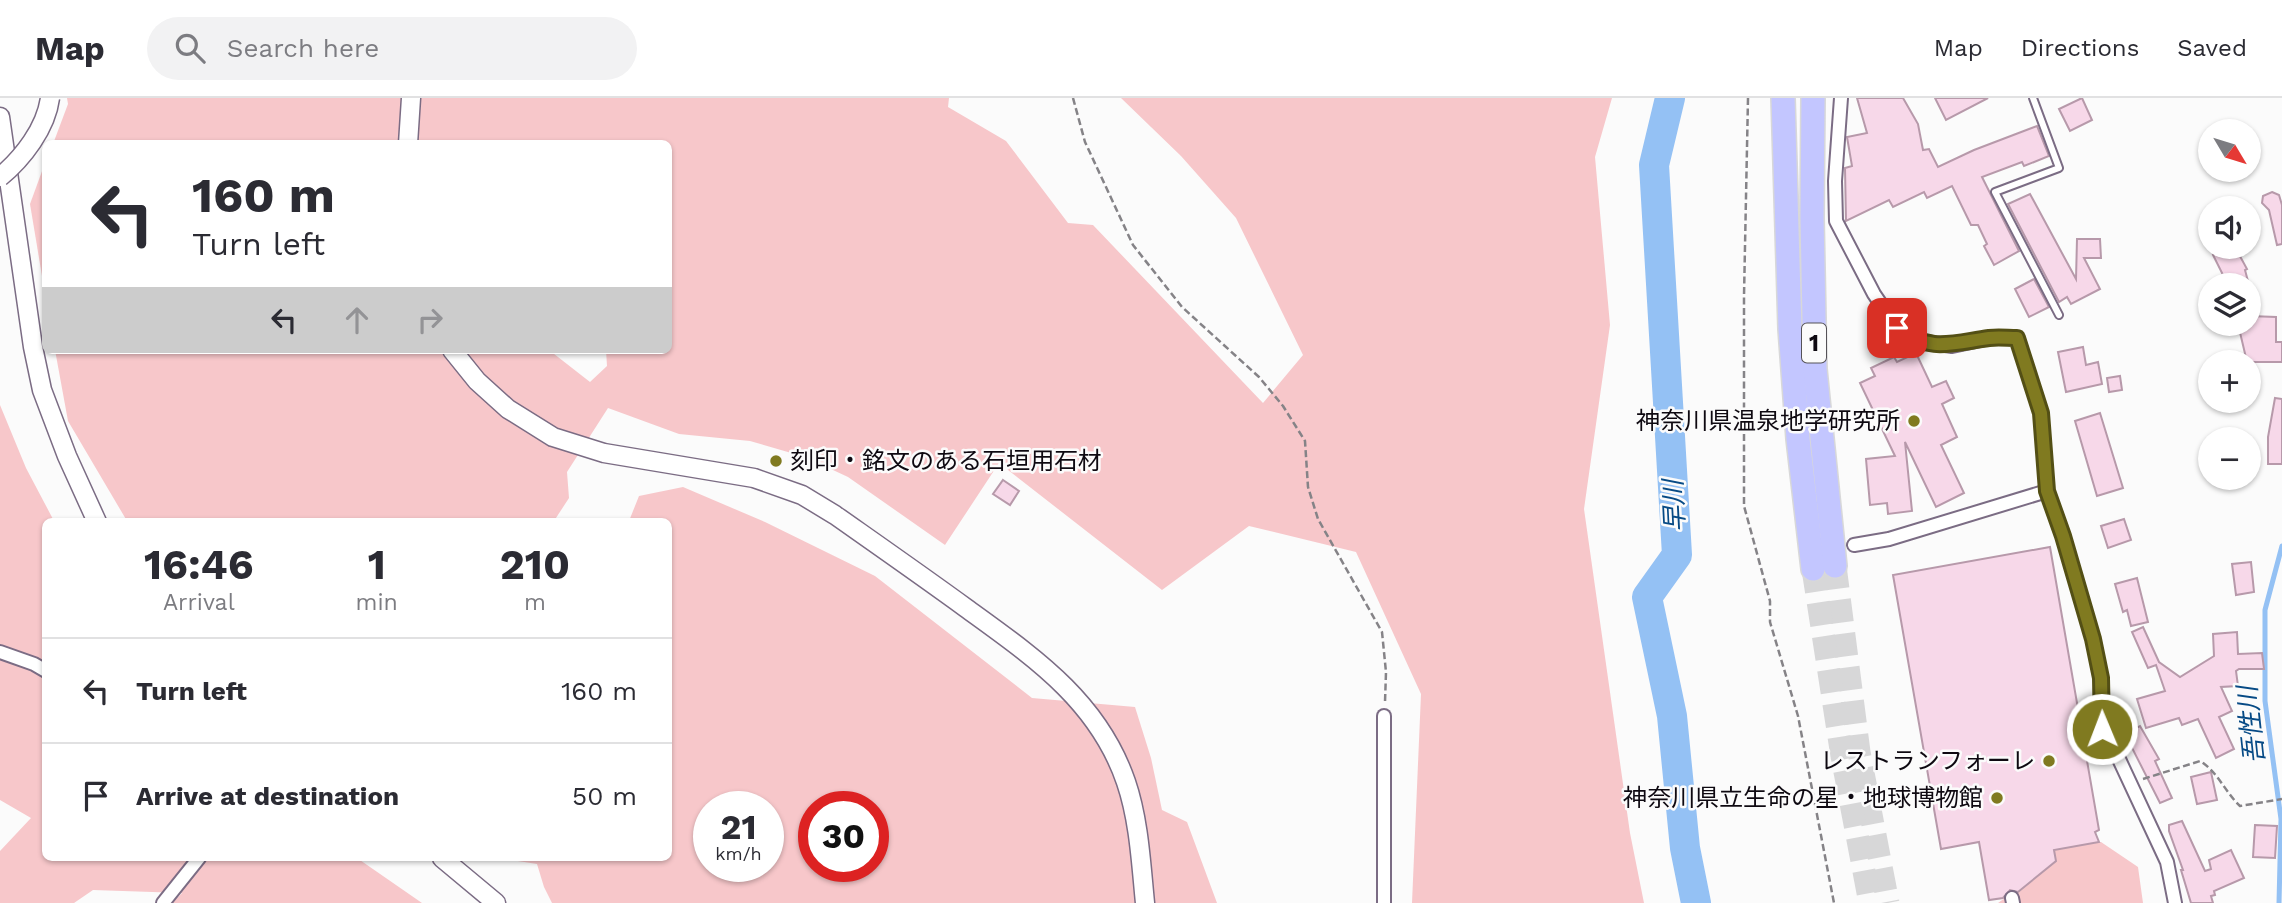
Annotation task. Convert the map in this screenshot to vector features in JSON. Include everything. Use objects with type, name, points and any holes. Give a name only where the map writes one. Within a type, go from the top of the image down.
[{"type":"highway","name":"1","points":[[1783,98],[1790,329],[1798,439],[1824,567],[1815,369],[1813,105]]},
{"type":"highway","name":"1","points":[[1786,193],[1789,98]]},
{"type":"street","points":[[0,177],[10,169],[38,134],[50,98]]},
{"type":"street","points":[[408,140],[411,98]]},
{"type":"street","points":[[1841,98],[1835,181],[1836,221],[1874,294],[1897,328],[1913,340],[1952,346],[1990,338],[2017,338],[2041,413],[2047,491],[2093,639],[2101,678],[2102,729],[2167,862],[2175,903]]},
{"type":"street","points":[[0,117],[31,334],[42,390],[67,456],[95,518]]},
{"type":"street","points":[[455,354],[477,381],[508,409],[553,437],[604,453],[754,478],[802,495],[835,515],[1031,655],[1067,687],[1088,711],[1115,757],[1126,782],[1138,829],[1144,903]]},
{"type":"street","points":[[1854,545],[1889,539],[2047,491]]},
{"type":"street","points":[[0,652],[42,669]]},
{"type":"street","points":[[1384,716],[1384,903]]},
{"type":"street","points":[[163,903],[197,861]]},
{"type":"street","points":[[446,861],[496,903]]},
{"type":"lane","points":[[2033,98],[2059,168],[1995,192],[2059,315]]},
{"type":"path","points":[[1073,98],[1085,142],[1133,245],[1182,307],[1259,377],[1283,406],[1305,441],[1308,487],[1318,519],[1382,632],[1387,672],[1384,716]]},
{"type":"path","points":[[1748,98],[1744,506],[1770,601],[1770,622],[1798,716],[1834,903]]},
{"type":"path","points":[[2130,783],[2200,761],[2212,768],[2229,796],[2240,806],[2282,799]]},
{"type":"shaded area","points":[[67,98],[949,98],[948,107],[1006,141],[1068,223],[1093,225],[1263,403],[1303,355],[1236,218],[1181,156],[1121,98],[1612,98],[1595,157],[1610,325],[1584,509],[1630,833],[1644,903],[1412,903],[1421,694],[1356,552],[1249,526],[1162,590],[999,463],[945,545],[848,477],[805,457],[750,441],[679,434],[608,408],[567,472],[569,498],[556,518],[125,518],[68,421],[56,354],[554,354],[590,382],[607,366],[606,354],[672,354],[672,140],[54,140],[68,104]]},
{"type":"shaded area","points":[[42,171],[42,276],[30,204]]},
{"type":"shaded area","points":[[0,405],[26,468],[52,518],[42,518],[42,861],[361,861],[422,903],[172,903],[182,893],[93,890],[74,903],[0,903],[0,851],[31,818],[0,800]]},
{"type":"shaded area","points":[[683,487],[765,522],[875,576],[1032,698],[1135,707],[1151,758],[1162,810],[1187,822],[1217,903],[552,903],[537,864],[518,861],[672,861],[672,518],[630,518],[639,496]]},
{"type":"shaded area","points":[[2101,842],[2138,867],[2143,903],[1998,903],[2005,898],[2000,871],[2012,897],[2056,861],[2054,850]]},
{"type":"building","points":[[1857,98],[1903,98],[1918,124],[1923,150],[1929,149],[1938,167],[2037,126],[2049,156],[2024,166],[2022,162],[1982,177],[2019,251],[1994,265],[1984,246],[1987,244],[1978,225],[1971,225],[1952,186],[1927,198],[1924,192],[1893,207],[1889,200],[1846,221],[1845,168],[1852,166],[1847,137],[1867,133]]},
{"type":"building","points":[[1935,98],[1988,98],[1946,120]]},
{"type":"building","points":[[2082,98],[2092,120],[2070,131],[2059,109]]},
{"type":"building","points":[[2272,192],[2279,195],[2282,205],[2282,244],[2277,245],[2269,210],[2262,203],[2263,196]]},
{"type":"building","points":[[2030,194],[2076,279],[2077,239],[2100,239],[2101,258],[2084,258],[2100,289],[2071,304],[2067,297],[2059,302],[2008,204]]},
{"type":"building","points":[[2215,259],[2242,259],[2247,269],[2246,273],[2222,273]]},
{"type":"building","points":[[2034,279],[2049,307],[2029,317],[2015,289]]},
{"type":"building","points":[[2261,316],[2276,317],[2276,342],[2282,342],[2282,362],[2261,362],[2261,350],[2244,350],[2241,336],[2261,336]]},
{"type":"building","points":[[2083,347],[2086,365],[2098,362],[2102,384],[2066,392],[2058,352]]},
{"type":"building","name":"神奈川県温泉地学研究所","points":[[1916,353],[1932,387],[1946,381],[1954,398],[1942,404],[1957,437],[1941,445],[1964,493],[1936,507],[1905,442],[1912,511],[1888,514],[1887,503],[1870,505],[1866,459],[1895,456],[1860,383],[1875,376],[1871,368],[1894,357],[1897,362]]},
{"type":"building","points":[[2120,376],[2122,390],[2109,392],[2107,378]]},
{"type":"building","points":[[2275,398],[2282,399],[2282,464],[2268,464],[2268,437]]},
{"type":"building","points":[[2100,413],[2123,488],[2097,496],[2075,421]]},
{"type":"building","points":[[1003,480],[1019,491],[1010,505],[993,494]]},
{"type":"building","points":[[2124,519],[2131,540],[2108,548],[2101,526]]},
{"type":"building","name":"神奈川県立生命の星・地球博物館","points":[[2050,547],[2099,830],[2095,832],[2099,842],[2054,850],[2056,861],[2018,892],[2010,890],[2003,898],[1989,900],[1979,842],[1941,849],[1893,575]]},
{"type":"building","points":[[2251,562],[2254,592],[2236,595],[2232,564]]},
{"type":"building","points":[[2137,578],[2148,622],[2131,626],[2127,610],[2123,612],[2115,584]]},
{"type":"building","points":[[2143,627],[2159,662],[2180,677],[2214,656],[2213,634],[2237,632],[2238,654],[2262,653],[2264,669],[2239,669],[2236,671],[2238,686],[2221,687],[2232,711],[2219,717],[2234,749],[2216,758],[2198,719],[2182,725],[2179,718],[2146,728],[2137,699],[2165,691],[2156,665],[2148,668],[2132,632]]},
{"type":"building","points":[[2140,726],[2159,759],[2155,761],[2172,798],[2160,803],[2125,734]]},
{"type":"building","points":[[2211,772],[2217,800],[2197,804],[2191,777]]},
{"type":"building","points":[[2182,821],[2205,871],[2211,869],[2209,860],[2231,850],[2244,878],[2214,891],[2215,895],[2211,896],[2213,903],[2191,903],[2169,831],[2169,825]]},
{"type":"building","points":[[2255,825],[2277,826],[2275,858],[2253,857]]},
{"type":"waterway","name":"早川","points":[[1670,98],[1654,165],[1677,555],[1647,597],[1672,716],[1685,848],[1696,903]]},
{"type":"waterway","name":"吾性川","points":[[2279,903],[2281,819],[2265,701],[2265,610],[2282,546]]},
{"type":"tunnel","points":[[1835,566],[1859,752],[1888,903]]},
{"type":"tunnel","points":[[1813,569],[1842,756],[1870,903]]},
{"type":"place","name":"神奈川県温泉地学研究所","points":[[1914,421]]},
{"type":"place","name":"刻印・銘文のある石垣用石材","points":[[776,461]]},
{"type":"place","name":"レストランフォーレ","points":[[2049,761]]},
{"type":"place","name":"神奈川県立生命の星・地球博物館","points":[[1997,798]]},
{"type":"route","points":[[1897,328],[1913,340],[1952,346],[1990,338],[2017,338],[2041,413],[2047,491],[2093,639],[2101,678],[2102,729]]}]
